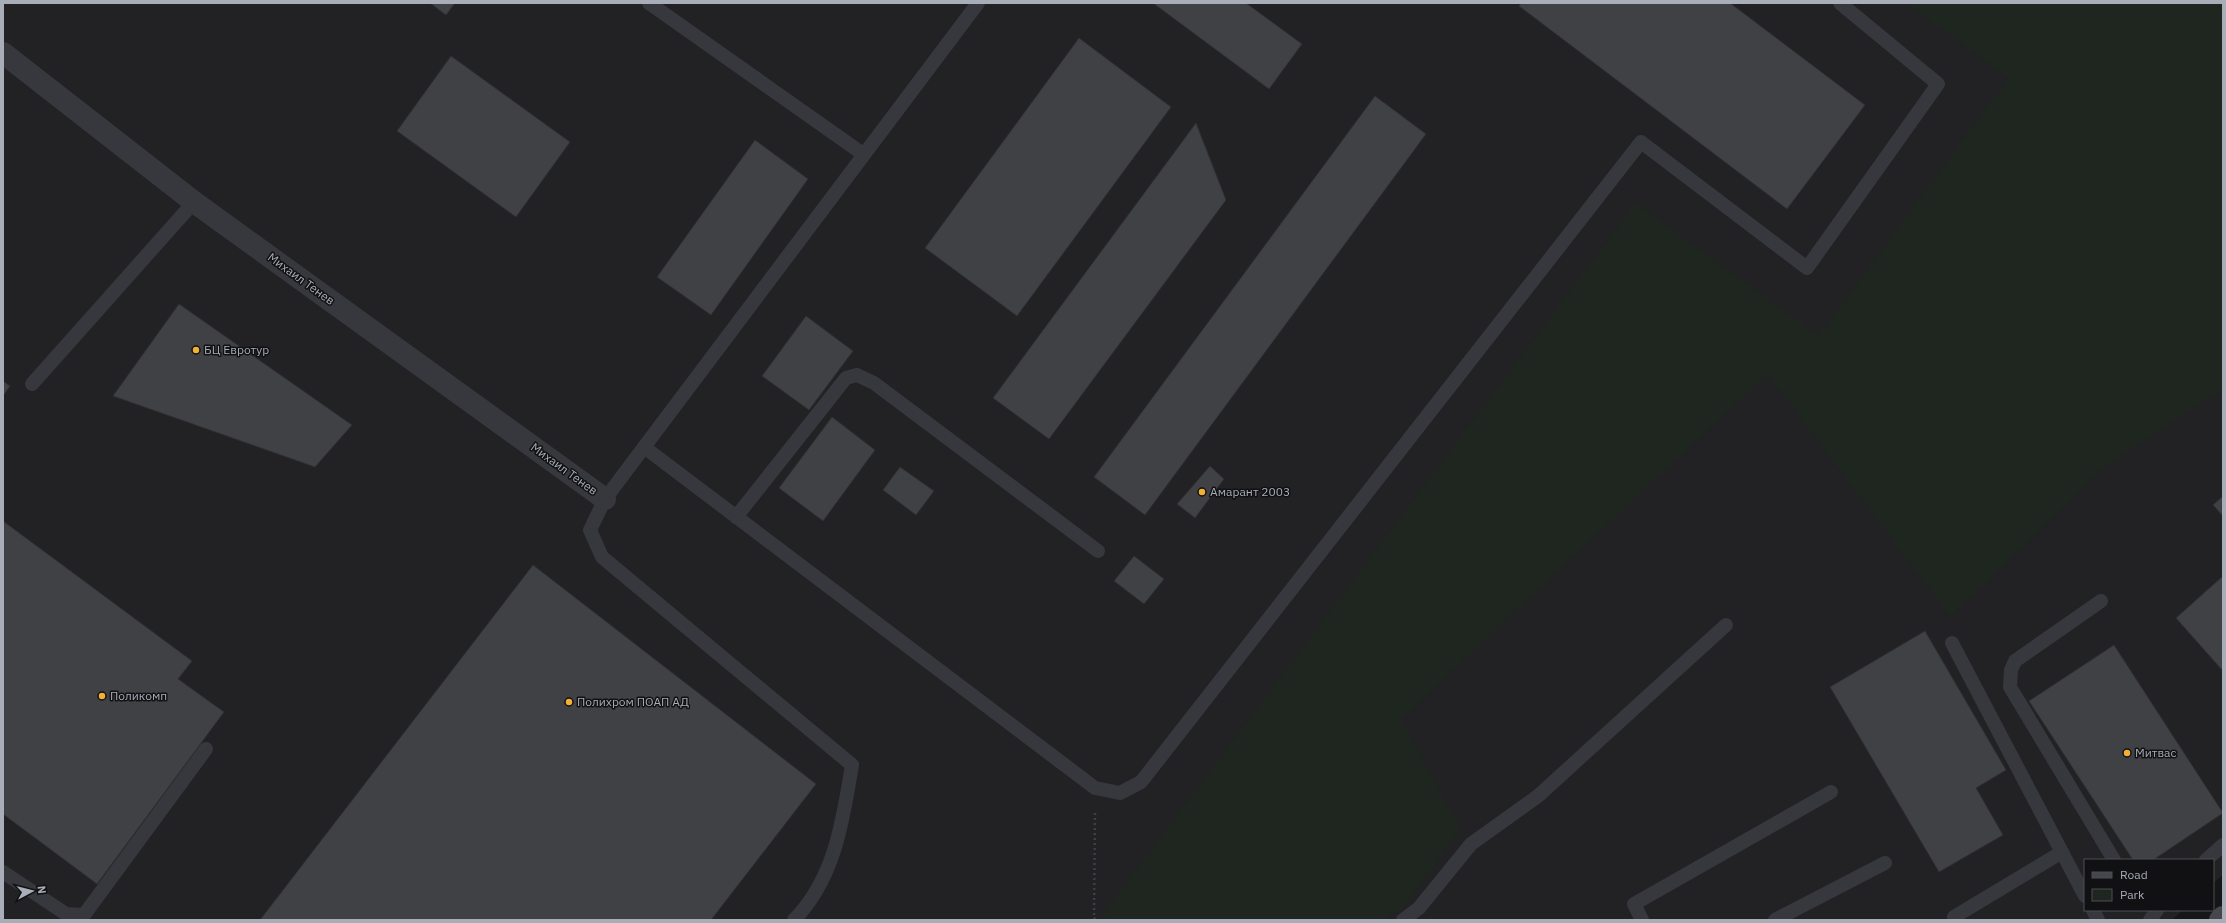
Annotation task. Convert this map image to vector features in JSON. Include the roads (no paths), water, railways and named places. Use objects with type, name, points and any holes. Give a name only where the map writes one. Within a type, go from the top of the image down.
[{"type":"main road","points":[[2220,920],[2223,917]]},
{"type":"street","name":"Михаил Тенев","points":[[3,53],[194,202],[605,499]]},
{"type":"lane","points":[[649,3],[863,154]]},
{"type":"lane","points":[[794,920],[810,904],[831,862],[843,819],[852,765],[602,557],[590,530],[605,499],[644,446],[978,3]]},
{"type":"lane","points":[[644,446],[1095,788],[1120,793],[1141,782],[1641,142],[1807,268],[1938,84],[1840,3]]},
{"type":"lane","points":[[32,384],[194,202]]},
{"type":"lane","points":[[736,517],[846,378],[857,374],[874,383],[1098,551]]},
{"type":"lane","points":[[2101,601],[2015,661],[2011,670],[2010,688],[2113,859]]},
{"type":"lane","points":[[1403,920],[1419,908],[1471,844],[1538,796],[1726,624]]},
{"type":"lane","points":[[1952,643],[2084,894]]},
{"type":"lane","points":[[3,872],[66,914],[84,915],[206,748]]},
{"type":"lane","points":[[1642,920],[1634,904],[1831,792]]},
{"type":"lane","points":[[2207,859],[2223,845]]},
{"type":"lane","points":[[1954,917],[2062,852]]},
{"type":"lane","points":[[1775,920],[1885,862]]},
{"type":"lane","points":[[2094,911],[2098,920]]},
{"type":"lane","points":[[2145,911],[2150,920],[2156,911]]},
{"type":"place","name":"БЦ Евротур","points":[[196,350]]},
{"type":"place","name":"Амарант 2003","points":[[1202,492]]},
{"type":"place","name":"Поликомп","points":[[102,696]]},
{"type":"place","name":"Полихром ПОАП АД","points":[[569,702]]},
{"type":"place","name":"Митвас","points":[[2127,753]]}]
